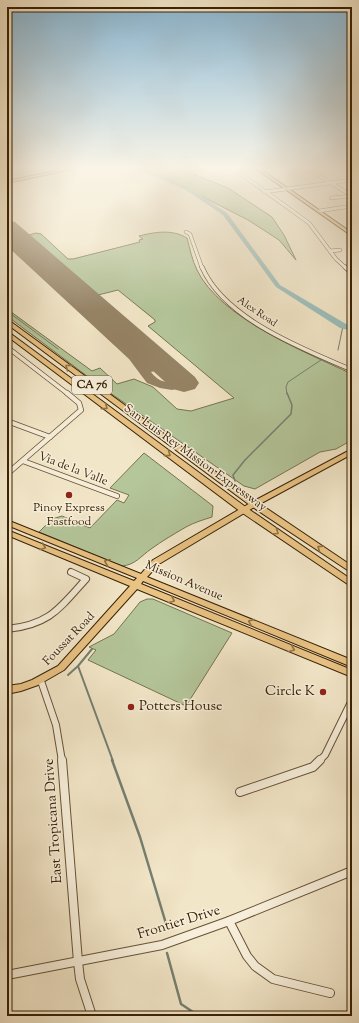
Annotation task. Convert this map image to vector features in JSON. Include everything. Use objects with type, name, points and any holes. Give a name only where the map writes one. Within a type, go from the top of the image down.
[{"type":"highway","name":"San Luis Rey Mission Expressway","points":[[7,322],[254,504],[352,570]]},
{"type":"highway","name":"San Luis Rey Mission Expressway","points":[[7,332],[244,510],[352,584]]},
{"type":"main road","points":[[326,216],[352,235]]},
{"type":"main road","name":"Foussat Road","points":[[7,690],[41,681],[61,668],[156,562],[254,504],[352,451]]},
{"type":"main road","name":"Mission Avenue","points":[[7,522],[352,664]]},
{"type":"main road","name":"Mission Avenue","points":[[7,532],[352,674]]},
{"type":"street","points":[[300,216],[309,223],[336,259],[351,272]]},
{"type":"street","name":"Alex Road","points":[[186,232],[190,234],[203,271],[209,281],[226,300],[279,336],[352,370]]},
{"type":"street","points":[[330,251],[340,250]]},
{"type":"street","points":[[7,347],[79,403],[82,407],[81,410],[7,474]]},
{"type":"street","points":[[7,421],[50,437]]},
{"type":"street","name":"Via de la Valle","points":[[23,461],[117,496]]},
{"type":"street","points":[[7,628],[24,628],[52,616],[86,579],[71,572]]},
{"type":"street","name":"East Tropicana Drive","points":[[41,681],[62,748],[78,962],[80,979],[92,1016]]},
{"type":"street","points":[[240,792],[313,767],[325,755],[352,700]]},
{"type":"street","name":"Frontier Drive","points":[[7,975],[162,945],[229,921],[352,871]]},
{"type":"street","points":[[229,921],[255,966],[273,979],[330,993]]},
{"type":"green space","points":[[240,216],[272,217],[284,235],[296,260],[279,240]]},
{"type":"green space","points":[[169,232],[187,238],[197,270],[208,287],[224,303],[266,332],[352,374],[352,440],[336,449],[320,452],[255,489],[244,486],[103,388],[7,316],[7,309],[92,371],[100,368],[117,384],[134,379],[153,387],[177,409],[191,411],[234,398],[148,326],[155,322],[155,320],[118,290],[98,295],[29,235],[36,233],[41,234],[68,259],[140,242],[139,240],[143,239],[139,236],[151,233]]},
{"type":"green space","points":[[144,453],[213,506],[212,517],[186,527],[155,546],[131,564],[122,566],[39,532],[52,519],[62,516],[90,528],[117,500],[124,503],[129,495],[110,488]]},
{"type":"green space","points":[[147,599],[153,599],[232,633],[186,706],[88,660],[96,650],[89,647],[114,634],[140,602]]},
{"type":"waterway","points":[[226,216],[278,286],[343,326],[352,329]]},
{"type":"waterway","points":[[7,311],[58,349]]},
{"type":"waterway","points":[[338,350],[343,326]]},
{"type":"waterway","points":[[287,394],[286,387],[288,382],[321,360]]},
{"type":"waterway","points":[[235,481],[233,475],[245,460],[291,414],[292,405],[287,393]]},
{"type":"waterway","points":[[78,666],[92,649]]},
{"type":"waterway","points":[[68,675],[78,666]]},
{"type":"waterway","points":[[78,666],[113,761]]},
{"type":"waterway","points":[[112,760],[140,837],[167,927]]},
{"type":"waterway","points":[[167,953],[181,1004],[199,1016]]},
{"type":"taxiway","points":[[7,230],[11,231]]},
{"type":"taxiway","points":[[7,241],[133,357],[151,380],[164,385],[172,386],[184,383]]},
{"type":"taxiway","points":[[105,331],[105,328],[114,325],[121,327]]},
{"type":"taxiway","points":[[139,362],[148,369],[164,365]]},
{"type":"runway","points":[[7,227],[184,383]]},
{"type":"place","name":"Pinoy Express Fastfood","points":[[69,495]]},
{"type":"place","name":"Circle K","points":[[323,692]]},
{"type":"place","name":"Potters House","points":[[131,707]]}]
